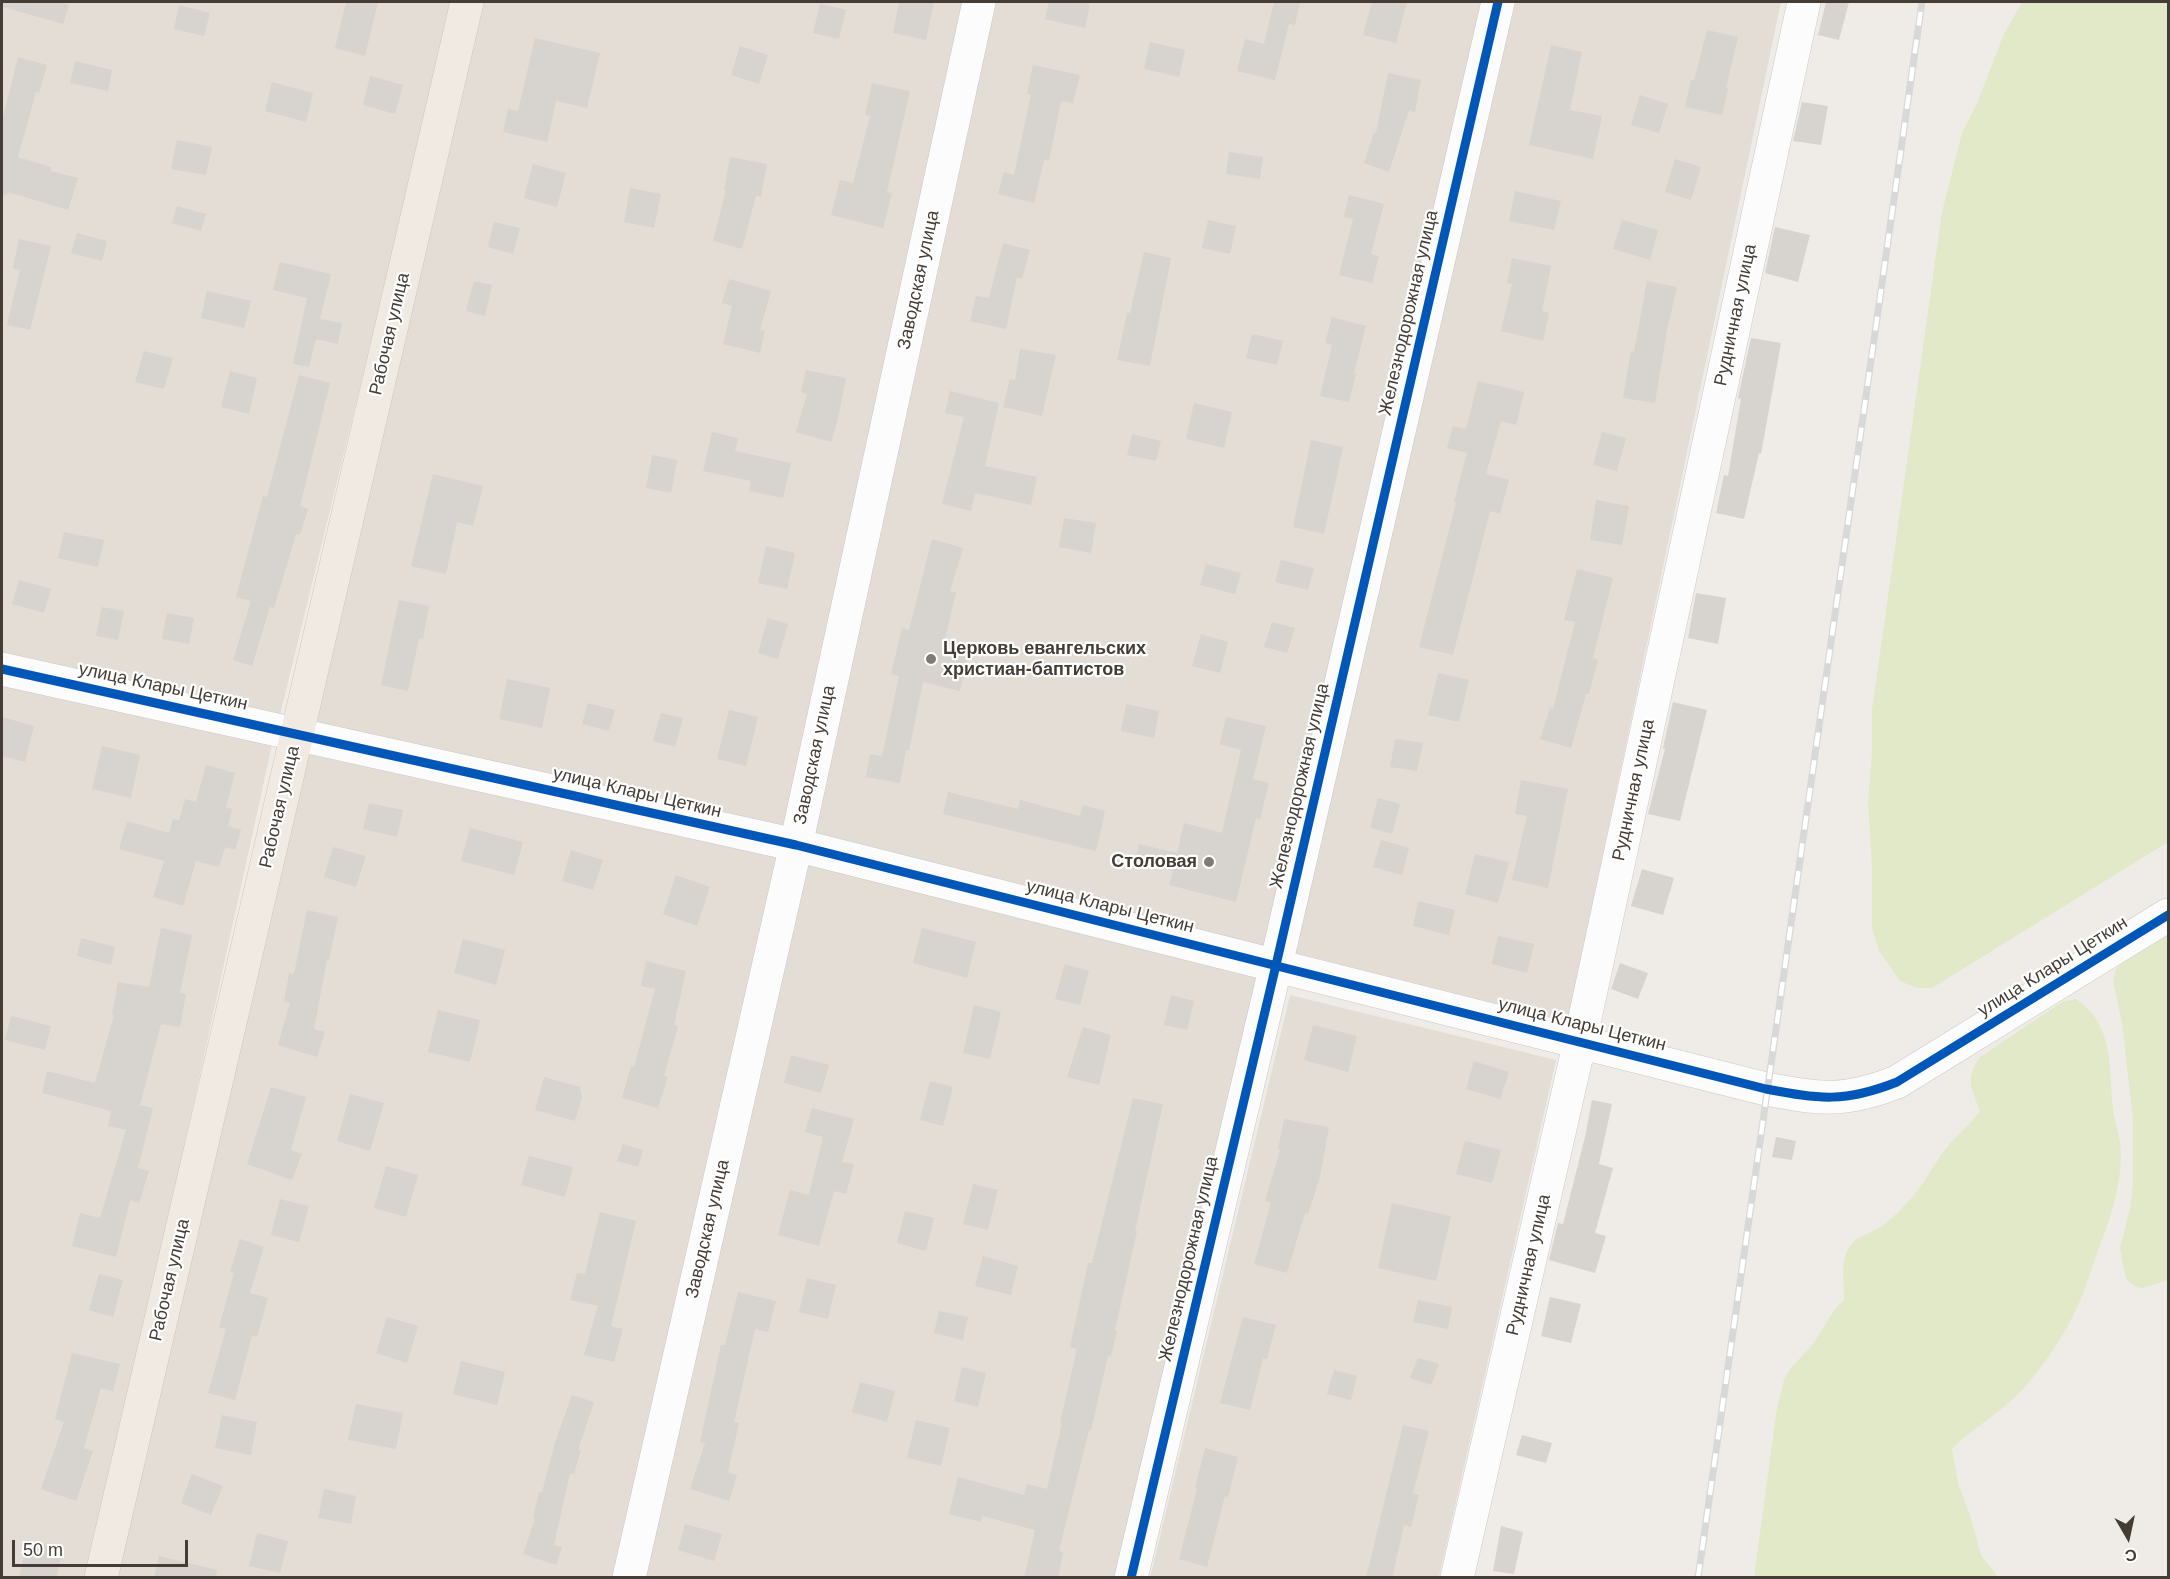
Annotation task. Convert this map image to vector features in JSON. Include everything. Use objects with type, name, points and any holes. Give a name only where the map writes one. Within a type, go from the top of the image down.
[{"type":"main road","name":"Рабочая улица","points":[[101,1578],[467,2]]},
{"type":"street","name":"Заводская улица","points":[[629,1578],[796,845],[979,2]]},
{"type":"street","name":"Железнодорожная улица","points":[[1131,1578],[1276,965],[1498,2]]},
{"type":"street","name":"Рудничная улица","points":[[1457,1578],[1580,1041],[1804,2]]},
{"type":"street","name":"улица Клары Цеткин","points":[[2,669],[796,845],[1766,1089],[1814,1098],[1854,1096],[1896,1082],[2169,915]]},
{"type":"shaded area","points":[[2,2],[454,2],[280,715],[2,655]]},
{"type":"shaded area","points":[[478,2],[967,2],[785,828],[302,720]]},
{"type":"shaded area","points":[[992,2],[1487,2],[1267,950],[814,838]]},
{"type":"shaded area","points":[[1514,2],[1781,2],[1568,1022],[1295,953]]},
{"type":"shaded area","points":[[2,680],[273,740],[90,1577],[2,1578]]},
{"type":"shaded area","points":[[295,751],[781,857],[615,1577],[116,1578]]},
{"type":"shaded area","points":[[806,861],[1262,975],[1121,1577],[645,1578]]},
{"type":"shaded area","points":[[1290,995],[1556,1060],[1439,1577],[1150,1578]]},
{"type":"green space","points":[[2022,2],[2168,2],[2168,842],[1932,988],[1917,988],[1900,981],[1879,951],[1872,928],[1872,867],[1868,801],[1872,753],[1872,710],[1942,212],[1962,133],[1977,103],[2004,34]]},
{"type":"green space","points":[[2168,933],[2168,1280],[2143,1288],[2135,1287],[2126,1279],[2120,1248],[2130,1209],[2133,1184],[2133,1119],[2122,1023],[2113,981],[2116,969],[2124,961]]},
{"type":"green space","points":[[2076,999],[2088,1008],[2096,1019],[2106,1044],[2113,1108],[2121,1148],[2120,1169],[2109,1219],[2084,1292],[2060,1339],[2044,1363],[2018,1394],[1952,1449],[1958,1483],[1981,1555],[1998,1577],[1754,1577],[1777,1408],[1784,1380],[1844,1300],[1844,1265],[1850,1246],[1859,1238],[1884,1224],[1905,1205],[1951,1142],[1980,1112],[1972,1090],[1971,1078],[1980,1057],[2062,1002]]},
{"type":"building","points":[[3,2],[58,2],[69,5],[63,24],[3,7]]},
{"type":"building","points":[[346,2],[378,2],[365,56],[335,48]]},
{"type":"building","points":[[899,2],[934,2],[926,40],[893,33]]},
{"type":"building","points":[[1049,2],[1090,4],[1085,28],[1045,19]]},
{"type":"building","points":[[1274,2],[1300,2],[1295,25],[1289,24],[1275,80],[1237,71],[1245,39],[1264,44]]},
{"type":"building","points":[[1372,2],[1407,2],[1396,43],[1363,35]]},
{"type":"building","points":[[1826,2],[1849,2],[1839,40],[1818,35]]},
{"type":"building","points":[[820,4],[846,10],[839,39],[813,33]]},
{"type":"building","points":[[179,5],[210,13],[204,36],[174,29]]},
{"type":"building","points":[[1707,30],[1738,37],[1722,115],[1685,107]]},
{"type":"building","points":[[535,38],[600,53],[587,108],[556,101],[547,142],[503,132],[508,109],[518,111]]},
{"type":"building","points":[[1150,42],[1185,50],[1179,77],[1144,69]]},
{"type":"building","points":[[1551,45],[1582,52],[1570,110],[1602,116],[1593,159],[1529,145]]},
{"type":"building","points":[[740,46],[768,55],[759,84],[731,75]]},
{"type":"building","points":[[18,57],[47,65],[39,93],[36,92],[18,157],[51,167],[51,171],[78,178],[68,210],[8,192],[7,195],[2,194],[2,121]]},
{"type":"building","points":[[75,61],[112,70],[108,91],[70,83]]},
{"type":"building","points":[[1033,65],[1080,75],[1073,103],[1061,101],[1049,161],[1044,160],[1034,203],[998,194],[1004,172],[1014,175],[1031,94],[1027,94]]},
{"type":"building","points":[[1388,73],[1421,80],[1415,112],[1409,110],[1389,172],[1364,163],[1374,132],[1376,133]]},
{"type":"building","points":[[370,76],[403,85],[395,114],[363,105]]},
{"type":"building","points":[[272,82],[313,93],[306,122],[265,111]]},
{"type":"building","points":[[872,83],[910,91],[887,192],[892,193],[883,228],[831,215],[840,180],[853,183],[870,116],[865,115]]},
{"type":"building","points":[[1640,95],[1668,104],[1659,133],[1631,125]]},
{"type":"building","points":[[1802,102],[1828,106],[1821,145],[1793,141]]},
{"type":"building","points":[[177,140],[212,147],[206,175],[171,169]]},
{"type":"building","points":[[1229,152],[1263,157],[1260,179],[1226,174]]},
{"type":"building","points":[[730,157],[767,164],[761,197],[756,196],[742,249],[713,241],[726,190],[724,190]]},
{"type":"building","points":[[1675,159],[1701,167],[1691,200],[1665,192]]},
{"type":"building","points":[[533,164],[566,173],[557,207],[524,198]]},
{"type":"building","points":[[630,188],[661,194],[654,228],[624,222]]},
{"type":"building","points":[[1515,191],[1561,201],[1554,230],[1509,221]]},
{"type":"building","points":[[1349,195],[1384,204],[1371,254],[1379,256],[1372,283],[1339,275],[1353,219],[1344,217]]},
{"type":"building","points":[[177,206],[206,214],[201,231],[172,223]]},
{"type":"building","points":[[1208,220],[1236,226],[1230,254],[1202,248]]},
{"type":"building","points":[[1622,220],[1658,230],[1650,260],[1613,249]]},
{"type":"building","points":[[494,222],[520,228],[513,254],[488,247]]},
{"type":"building","points":[[1775,227],[1810,235],[1798,282],[1765,273]]},
{"type":"building","points":[[77,233],[107,241],[102,261],[71,253]]},
{"type":"building","points":[[19,239],[51,246],[30,330],[7,325],[20,270],[13,268]]},
{"type":"building","points":[[1003,243],[1030,250],[1022,279],[1017,277],[1006,329],[970,321],[976,296],[989,298]]},
{"type":"building","points":[[1144,252],[1171,258],[1150,366],[1117,360]]},
{"type":"building","points":[[1512,258],[1551,266],[1542,311],[1549,313],[1543,341],[1501,331],[1512,284],[1507,283]]},
{"type":"building","points":[[280,262],[331,274],[320,319],[342,323],[338,344],[316,339],[309,367],[293,364],[307,298],[273,290]]},
{"type":"building","points":[[729,279],[771,291],[760,330],[765,331],[760,353],[723,344],[732,306],[722,303]]},
{"type":"building","points":[[474,281],[492,285],[485,316],[466,311]]},
{"type":"building","points":[[1647,281],[1677,287],[1667,330],[1655,403],[1623,398]]},
{"type":"building","points":[[207,291],[251,301],[244,328],[201,318]]},
{"type":"building","points":[[1332,317],[1366,326],[1349,402],[1320,396],[1332,345],[1325,343]]},
{"type":"building","points":[[1252,334],[1283,341],[1277,365],[1246,358]]},
{"type":"building","points":[[1751,338],[1781,343],[1761,454],[1759,453],[1744,519],[1716,513],[1724,475],[1728,476],[1741,399],[1738,398]]},
{"type":"building","points":[[1020,349],[1056,355],[1042,416],[1003,407],[1010,379],[1015,380]]},
{"type":"building","points":[[144,351],[173,358],[164,389],[135,382]]},
{"type":"building","points":[[806,370],[846,378],[831,442],[796,432],[807,394],[801,392]]},
{"type":"building","points":[[230,371],[257,378],[249,414],[221,407]]},
{"type":"building","points":[[299,375],[330,383],[300,506],[308,509],[300,535],[296,534],[274,608],[270,607],[252,666],[233,660],[251,601],[236,597],[263,496],[267,497]]},
{"type":"building","points":[[1478,381],[1524,392],[1516,425],[1501,421],[1486,474],[1509,480],[1500,514],[1490,511],[1453,655],[1419,647],[1467,453],[1447,448],[1453,426],[1466,429]]},
{"type":"building","points":[[950,391],[999,403],[985,466],[1037,477],[1031,505],[975,493],[971,511],[942,504],[964,417],[945,413]]},
{"type":"building","points":[[1194,403],[1232,412],[1224,448],[1186,439]]},
{"type":"building","points":[[712,432],[738,438],[735,451],[791,463],[783,498],[749,491],[751,481],[703,471]]},
{"type":"building","points":[[1602,432],[1626,438],[1617,471],[1593,465]]},
{"type":"building","points":[[1132,434],[1161,441],[1156,461],[1127,455]]},
{"type":"building","points":[[1311,440],[1343,447],[1324,534],[1293,527]]},
{"type":"building","points":[[652,455],[677,460],[671,493],[646,488]]},
{"type":"building","points":[[433,474],[483,486],[473,526],[457,522],[446,574],[411,566]]},
{"type":"building","points":[[1596,500],[1629,506],[1622,545],[1590,540]]},
{"type":"building","points":[[1064,518],[1096,523],[1091,553],[1059,547]]},
{"type":"building","points":[[64,532],[104,540],[98,567],[58,558]]},
{"type":"building","points":[[932,539],[963,548],[950,591],[956,592],[945,639],[971,645],[960,691],[923,682],[900,783],[866,777],[870,754],[882,756],[899,676],[891,674],[902,628],[909,630]]},
{"type":"building","points":[[766,546],[795,553],[787,589],[758,583]]},
{"type":"building","points":[[1281,560],[1314,568],[1308,590],[1275,582]]},
{"type":"building","points":[[1206,564],[1241,573],[1235,594],[1200,585]]},
{"type":"building","points":[[1577,569],[1613,578],[1593,658],[1598,660],[1571,748],[1540,739],[1550,708],[1553,709],[1575,622],[1564,620]]},
{"type":"building","points":[[19,580],[51,589],[44,613],[12,604]]},
{"type":"building","points":[[1696,593],[1726,598],[1718,644],[1688,638]]},
{"type":"building","points":[[399,600],[429,606],[423,639],[419,638],[408,691],[381,685]]},
{"type":"building","points":[[102,607],[124,611],[118,640],[96,636]]},
{"type":"building","points":[[167,613],[194,618],[189,644],[162,639]]},
{"type":"building","points":[[768,618],[788,624],[778,659],[758,653]]},
{"type":"building","points":[[1272,622],[1295,628],[1287,653],[1264,647]]},
{"type":"building","points":[[1201,634],[1228,642],[1220,673],[1192,666]]},
{"type":"building","points":[[1438,673],[1469,680],[1459,722],[1428,715]]},
{"type":"building","points":[[507,679],[550,688],[542,728],[499,719]]},
{"type":"building","points":[[1673,702],[1707,710],[1680,821],[1648,814],[1665,749],[1663,748]]},
{"type":"building","points":[[588,703],[615,710],[609,731],[582,724]]},
{"type":"building","points":[[1126,704],[1159,711],[1154,738],[1121,731]]},
{"type":"building","points":[[729,710],[758,717],[746,766],[717,759]]},
{"type":"building","points":[[661,713],[683,718],[675,747],[653,741]]},
{"type":"building","points":[[2,717],[34,726],[25,762],[2,756]]},
{"type":"building","points":[[1226,717],[1266,726],[1253,779],[1269,783],[1260,819],[1256,818],[1236,902],[1169,885],[1173,871],[1135,862],[1139,844],[1177,853],[1184,823],[1222,833],[1241,750],[1220,744]]},
{"type":"building","points":[[1395,739],[1423,743],[1417,771],[1390,767]]},
{"type":"building","points":[[102,746],[140,755],[131,798],[92,789]]},
{"type":"building","points":[[206,765],[235,773],[226,807],[232,809],[228,826],[241,830],[235,850],[225,847],[219,867],[196,861],[183,906],[153,897],[164,861],[119,849],[127,821],[169,833],[173,819],[179,820],[185,799],[196,802]]},
{"type":"building","points":[[1521,780],[1568,789],[1548,888],[1512,880],[1527,816],[1515,814]]},
{"type":"building","points":[[948,792],[1018,809],[1020,800],[1080,816],[1083,805],[1105,811],[1096,851],[943,814]]},
{"type":"building","points":[[1378,798],[1400,804],[1392,834],[1370,828]]},
{"type":"building","points":[[369,803],[403,810],[397,837],[363,829]]},
{"type":"building","points":[[470,828],[523,842],[514,875],[461,861]]},
{"type":"building","points":[[1381,840],[1409,848],[1402,875],[1373,867]]},
{"type":"building","points":[[333,847],[366,856],[356,887],[324,877]]},
{"type":"building","points":[[571,850],[603,860],[593,890],[562,881]]},
{"type":"building","points":[[1475,854],[1509,862],[1498,903],[1465,894]]},
{"type":"building","points":[[1642,869],[1674,878],[1663,915],[1631,906]]},
{"type":"building","points":[[676,875],[710,887],[697,926],[663,914]]},
{"type":"building","points":[[1418,901],[1455,910],[1449,935],[1413,926]]},
{"type":"building","points":[[307,910],[338,917],[314,1029],[325,1032],[317,1057],[278,1045],[290,1003],[284,1002],[289,973],[294,974]]},
{"type":"building","points":[[161,928],[192,935],[180,993],[186,994],[180,1027],[161,1024],[140,1105],[153,1108],[138,1168],[149,1171],[139,1203],[130,1200],[116,1257],[72,1246],[80,1213],[100,1218],[126,1130],[108,1126],[111,1111],[42,1093],[47,1071],[95,1083],[114,1015],[112,1015],[118,982],[149,987]]},
{"type":"building","points":[[922,928],[976,942],[967,978],[913,963]]},
{"type":"building","points":[[1498,936],[1534,944],[1527,973],[1492,964]]},
{"type":"building","points":[[81,938],[115,947],[111,965],[77,956]]},
{"type":"building","points":[[463,939],[505,950],[496,985],[454,973]]},
{"type":"building","points":[[646,961],[686,971],[674,1025],[678,1026],[664,1076],[668,1077],[658,1108],[622,1098],[631,1066],[634,1067],[655,989],[641,986]]},
{"type":"building","points":[[1620,963],[1648,973],[1638,999],[1611,989]]},
{"type":"building","points":[[1065,964],[1089,971],[1080,1005],[1055,999]]},
{"type":"building","points":[[1171,995],[1194,1001],[1187,1030],[1164,1025]]},
{"type":"building","points":[[974,1005],[1001,1012],[990,1059],[963,1053]]},
{"type":"building","points":[[438,1010],[480,1020],[470,1062],[428,1052]]},
{"type":"building","points":[[11,1016],[51,1026],[45,1050],[5,1040]]},
{"type":"building","points":[[1313,1025],[1357,1036],[1348,1072],[1304,1060]]},
{"type":"building","points":[[1083,1027],[1111,1035],[1099,1085],[1067,1077]]},
{"type":"building","points":[[791,1055],[829,1065],[821,1093],[784,1083]]},
{"type":"building","points":[[1474,1061],[1509,1072],[1500,1099],[1466,1089]]},
{"type":"building","points":[[544,1077],[580,1087],[582,1097],[575,1121],[535,1110]]},
{"type":"building","points":[[930,1081],[953,1087],[943,1126],[920,1120]]},
{"type":"building","points":[[271,1087],[306,1097],[291,1150],[302,1154],[292,1180],[247,1164]]},
{"type":"building","points":[[350,1094],[384,1103],[370,1151],[337,1141]]},
{"type":"building","points":[[1133,1098],[1163,1104],[1135,1231],[1137,1231],[1115,1330],[1117,1331],[1111,1357],[1108,1356],[1059,1551],[1063,1552],[1058,1578],[1024,1578],[1035,1530],[982,1516],[981,1522],[949,1514],[958,1477],[1024,1495],[1027,1484],[1047,1489],[1077,1349],[1070,1347],[1088,1263],[1092,1263]]},
{"type":"building","points":[[1592,1100],[1612,1104],[1599,1164],[1613,1168],[1595,1233],[1606,1236],[1595,1273],[1549,1260],[1558,1223],[1563,1224]]},
{"type":"building","points":[[812,1108],[854,1119],[842,1162],[854,1164],[846,1194],[834,1191],[819,1246],[778,1235],[790,1190],[809,1195],[823,1137],[805,1132]]},
{"type":"building","points":[[1284,1119],[1329,1127],[1320,1177],[1308,1214],[1305,1213],[1287,1273],[1254,1264],[1271,1203],[1265,1201],[1280,1150],[1278,1149]]},
{"type":"building","points":[[1776,1137],[1796,1141],[1792,1160],[1772,1157]]},
{"type":"building","points":[[1465,1141],[1501,1150],[1492,1183],[1456,1174]]},
{"type":"building","points":[[623,1144],[643,1150],[638,1167],[617,1161]]},
{"type":"building","points":[[529,1156],[573,1167],[565,1197],[521,1185]]},
{"type":"building","points":[[386,1166],[418,1175],[406,1217],[374,1208]]},
{"type":"building","points":[[973,1184],[998,1190],[988,1230],[963,1224]]},
{"type":"building","points":[[280,1199],[309,1206],[299,1242],[271,1235]]},
{"type":"building","points":[[1392,1203],[1451,1216],[1436,1281],[1378,1268]]},
{"type":"building","points":[[905,1211],[934,1218],[926,1251],[897,1243]]},
{"type":"building","points":[[600,1212],[636,1221],[611,1326],[623,1329],[614,1362],[584,1355],[598,1306],[570,1300],[577,1273],[585,1274]]},
{"type":"building","points":[[240,1239],[264,1247],[250,1293],[268,1298],[257,1337],[252,1336],[235,1400],[208,1393],[226,1329],[219,1327],[234,1273],[230,1272]]},
{"type":"building","points":[[983,1256],[1018,1266],[1011,1295],[975,1286]]},
{"type":"building","points":[[99,1274],[123,1280],[113,1317],[89,1310]]},
{"type":"building","points":[[807,1278],[836,1285],[828,1319],[799,1312]]},
{"type":"building","points":[[738,1292],[776,1301],[768,1332],[755,1329],[734,1422],[739,1423],[728,1472],[737,1475],[729,1501],[690,1489],[705,1443],[700,1442],[721,1345],[725,1345]]},
{"type":"building","points":[[1550,1297],[1581,1304],[1571,1343],[1541,1336]]},
{"type":"building","points":[[1418,1300],[1452,1307],[1448,1329],[1413,1322]]},
{"type":"building","points":[[939,1311],[968,1317],[963,1340],[934,1333]]},
{"type":"building","points":[[387,1317],[418,1326],[407,1363],[376,1353]]},
{"type":"building","points":[[1243,1317],[1276,1325],[1267,1359],[1263,1358],[1250,1410],[1220,1403]]},
{"type":"building","points":[[72,1353],[120,1364],[113,1391],[101,1388],[84,1448],[93,1451],[76,1501],[41,1489],[64,1422],[55,1419]]},
{"type":"building","points":[[1418,1358],[1439,1364],[1431,1385],[1410,1378]]},
{"type":"building","points":[[461,1361],[505,1372],[497,1405],[453,1394]]},
{"type":"building","points":[[962,1367],[986,1373],[978,1407],[954,1401]]},
{"type":"building","points":[[1334,1370],[1357,1376],[1351,1400],[1327,1394]]},
{"type":"building","points":[[860,1382],[895,1391],[887,1422],[852,1412]]},
{"type":"building","points":[[572,1395],[594,1402],[578,1450],[581,1450],[574,1474],[570,1473],[554,1545],[562,1547],[556,1565],[523,1554],[535,1519],[533,1519],[539,1492],[542,1492],[555,1443]]},
{"type":"building","points":[[356,1404],[403,1413],[396,1449],[348,1440]]},
{"type":"building","points":[[222,1415],[257,1422],[251,1455],[215,1448]]},
{"type":"building","points":[[916,1420],[950,1428],[941,1466],[907,1458]]},
{"type":"building","points":[[1403,1425],[1429,1431],[1413,1493],[1419,1495],[1411,1527],[1404,1525],[1392,1578],[1366,1578]]},
{"type":"building","points":[[1522,1435],[1552,1443],[1546,1463],[1516,1455]]},
{"type":"building","points":[[1205,1448],[1238,1457],[1228,1497],[1225,1496],[1207,1567],[1179,1559]]},
{"type":"building","points":[[192,1474],[223,1486],[211,1515],[181,1503]]},
{"type":"building","points":[[324,1489],[356,1496],[351,1524],[318,1518]]},
{"type":"building","points":[[685,1524],[722,1534],[714,1561],[678,1550]]},
{"type":"building","points":[[1501,1526],[1523,1532],[1514,1574],[1493,1571]]},
{"type":"building","points":[[257,1533],[288,1541],[280,1573],[249,1566]]},
{"type":"building","points":[[27,1541],[63,1548],[56,1578],[19,1578]]},
{"type":"building","points":[[159,1556],[217,1570],[216,1578],[154,1578]]},
{"type":"railway","points":[[1698,1578],[1922,2]]},
{"type":"cycle path","points":[[1131,1578],[1276,965],[1498,2]]},
{"type":"cycle path","points":[[2,669],[796,845],[1766,1089],[1817,1097],[1846,1096],[1897,1082],[2168,915]]},
{"type":"place","name":"Церковь евангельских христиан-баптистов","points":[[931,659]]},
{"type":"place","name":"Столовая","points":[[1209,862]]}]
